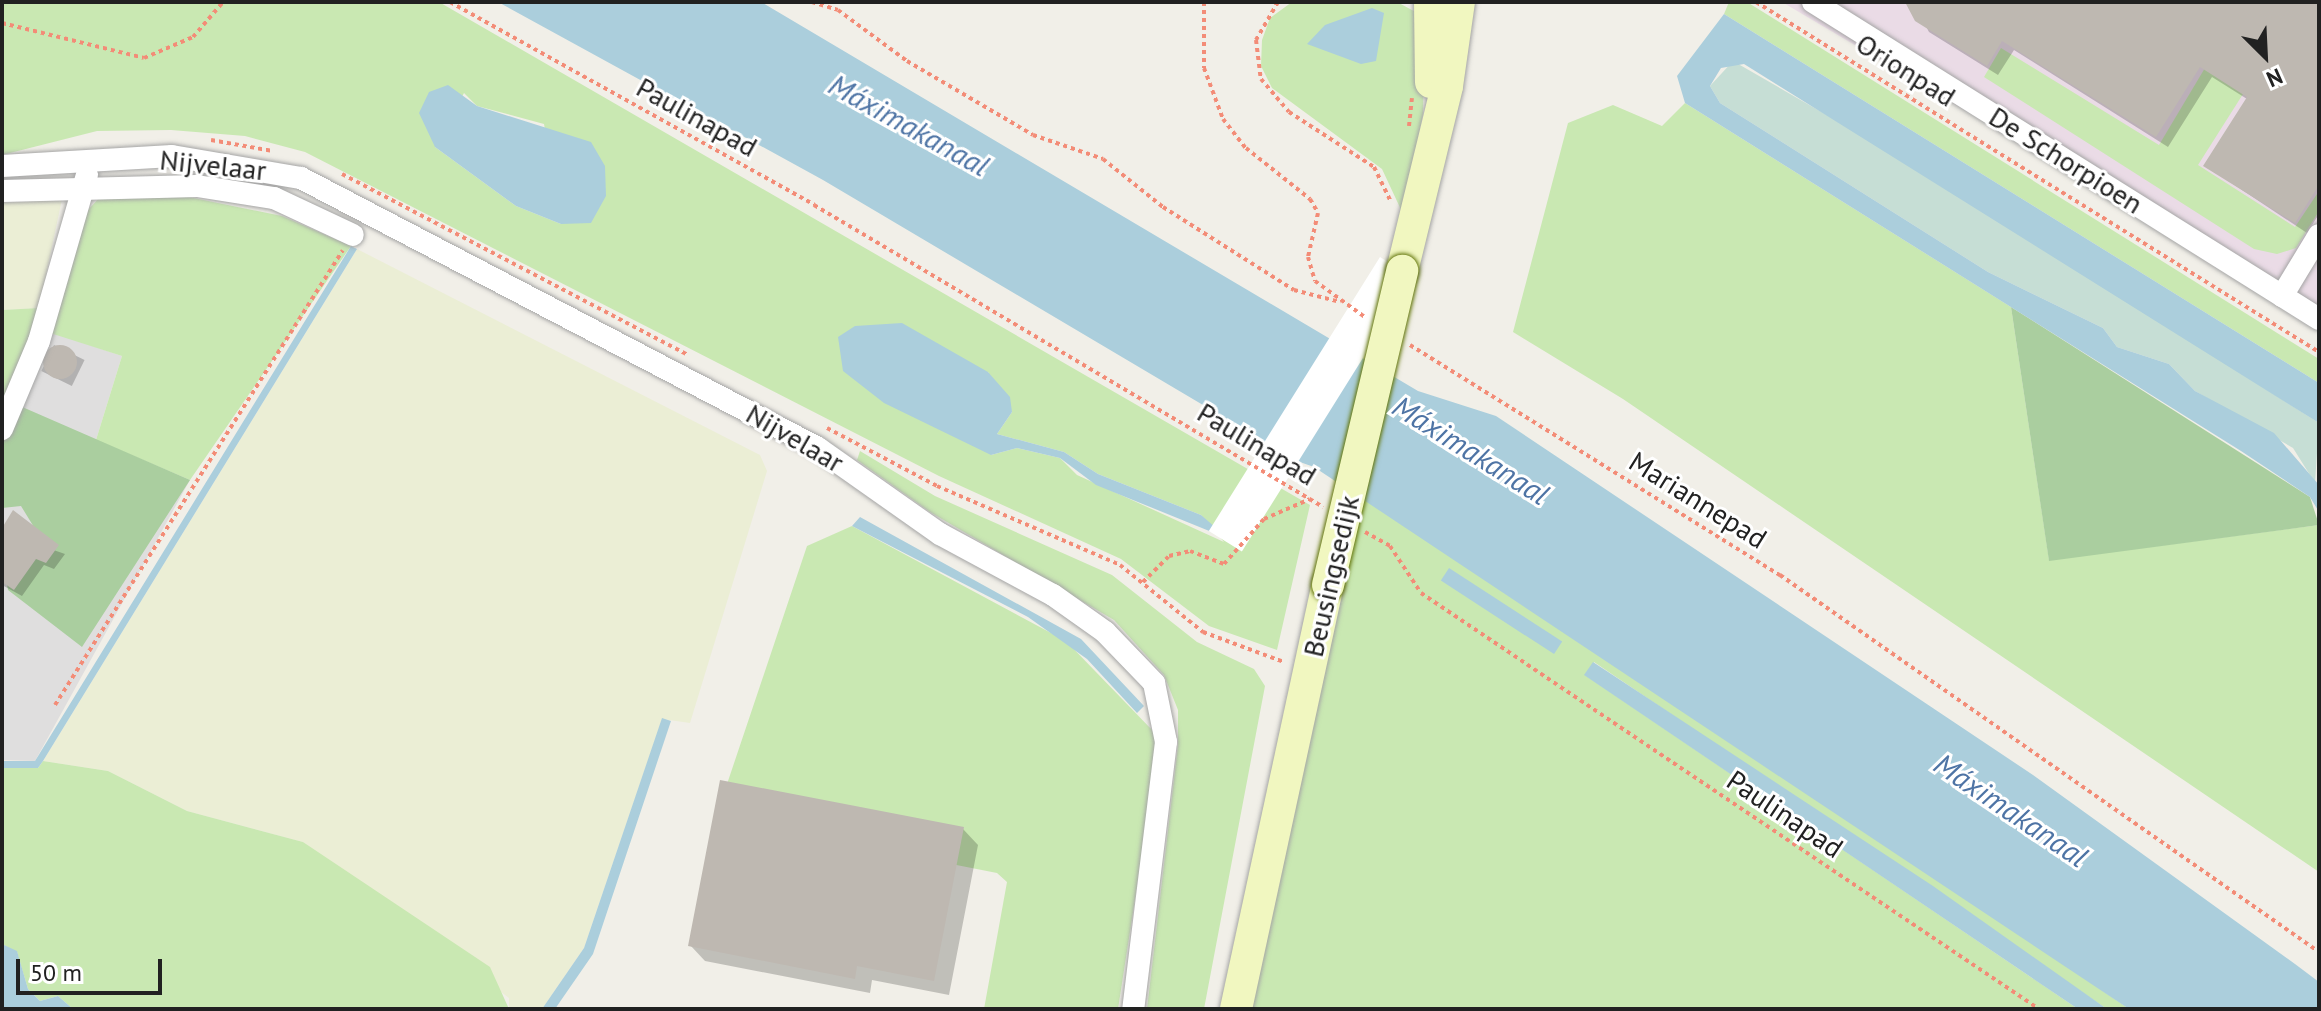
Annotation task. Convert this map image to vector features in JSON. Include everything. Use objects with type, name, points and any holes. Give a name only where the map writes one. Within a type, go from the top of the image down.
[{"type":"street","name":"Beusingsedijk","points":[[1236,1009],[1328,585],[1402,271],[1419,140],[1430,2]]},
{"type":"street","name":"Beusingsedijk","points":[[1419,140],[1459,2]]},
{"type":"street","name":"De Schorpioen","points":[[1813,2],[2319,319]]},
{"type":"street","points":[[2,429],[39,341],[82,185],[95,159]]},
{"type":"street","name":"Nijvelaar","points":[[2,166],[95,159],[240,162],[348,199],[818,448],[940,534],[1105,632],[1154,683],[1166,742],[1133,1009]]},
{"type":"street","name":"Nijvelaar","points":[[2,191],[82,185],[197,186],[274,198],[353,235]]},
{"type":"street","points":[[2282,296],[2319,235]]},
{"type":"path","points":[[2,23],[144,58],[193,37],[223,2]]},
{"type":"path","name":"Paulinapad","points":[[450,2],[814,205],[1337,515]]},
{"type":"path","points":[[812,2],[838,10],[907,61],[1033,135],[1103,159],[1163,207],[1294,290],[1340,302],[1377,324]]},
{"type":"path","points":[[1204,2],[1204,68],[1223,119],[1246,148],[1310,199],[1318,213],[1310,269],[1340,302]]},
{"type":"path","points":[[1205,13],[1212,2]]},
{"type":"path","points":[[1278,2],[1256,40],[1261,79],[1289,112],[1364,158],[1389,196],[1393,214]]},
{"type":"path","name":"Orionpad","points":[[1756,2],[2319,352]]},
{"type":"path","points":[[1786,19],[1791,11]]},
{"type":"path","points":[[1413,81],[1419,140]]},
{"type":"path","points":[[1389,196],[1395,187]]},
{"type":"path","points":[[55,705],[353,235]]},
{"type":"path","name":"Mariannepad","points":[[1402,340],[1780,575],[2319,952]]},
{"type":"path","name":"Nijvelaar","points":[[856,442],[1120,565],[1203,632],[1284,662]]},
{"type":"path","points":[[1143,582],[1169,556],[1190,551],[1224,564],[1264,519],[1310,499]]},
{"type":"path","name":"Paulinapad","points":[[1350,523],[1390,546],[1421,593],[2039,1009]]},
{"type":"shaded area","points":[[1782,2],[2319,2],[2319,320],[2271,291]]},
{"type":"shaded area","points":[[2,315],[122,356],[96,440],[190,480],[35,761],[2,760]]},
{"type":"green space","points":[[2,2],[439,2],[1310,505],[1277,650],[1209,626],[1121,559],[939,476],[305,152],[245,136],[171,130],[97,131],[2,155]],"holes":[[[464,93],[477,106],[544,124],[561,224],[516,206],[435,147]],[[988,372],[1012,412],[997,434],[1064,452],[1098,474],[1201,515],[1224,542],[1077,475],[1060,458],[1017,448],[991,455]]]},
{"type":"green space","points":[[1292,2],[1397,2],[1425,17],[1423,114],[1403,214],[1382,169],[1272,88],[1261,66],[1262,40],[1270,18]]},
{"type":"green space","points":[[1729,2],[1747,2],[2319,359],[2319,383],[1724,14]]},
{"type":"green space","points":[[2236,16],[2276,42],[2198,165],[2295,227],[2319,191],[2319,211],[2296,248],[2277,254],[2254,249],[1984,77],[2001,48],[2159,145]]},
{"type":"green space","points":[[1733,61],[1891,152],[2319,423],[2315,483],[2293,448],[2195,391],[2169,364],[2117,347],[2103,328],[1988,272],[1720,103],[1710,86]]},
{"type":"green space","points":[[1685,103],[2011,307],[2049,560],[2319,525],[2319,872],[1623,399],[1513,332],[1568,123],[1613,105],[1662,126]]},
{"type":"green space","points":[[179,195],[282,216],[351,246],[190,480],[96,440],[122,356],[47,332],[88,210],[101,196]]},
{"type":"green space","points":[[62,199],[39,308],[2,310],[2,203]]},
{"type":"green space","points":[[357,249],[760,455],[767,471],[690,723],[662,719],[584,948],[542,1009],[509,1009],[509,998],[303,842],[187,811],[108,771],[43,761]]},
{"type":"green space","points":[[2011,307],[2310,497],[2319,525],[2049,561]]},
{"type":"green space","points":[[39,308],[27,351],[2,401],[2,310]]},
{"type":"green space","points":[[20,406],[190,480],[82,647],[8,590],[6,579],[40,537],[21,506],[2,508],[2,439]]},
{"type":"green space","points":[[860,451],[935,496],[1112,575],[1197,642],[1254,669],[1265,686],[1204,1009],[1147,1009],[1178,745],[1178,710],[1164,675],[1114,620],[930,512],[857,460]]},
{"type":"green space","points":[[1364,499],[1941,879],[2129,1009],[2107,1009],[1594,662],[1585,675],[2078,1009],[1248,1009]]},
{"type":"green space","points":[[852,526],[1066,641],[1154,732],[1158,751],[1118,1009],[984,1009],[1007,882],[997,873],[733,821],[724,793],[807,546]]},
{"type":"green space","points":[[43,761],[108,771],[187,811],[303,842],[490,967],[509,1009],[73,1009],[58,996],[40,1001],[28,989],[17,952],[2,944],[2,768],[38,768]]},
{"type":"water","name":"Máximakanaal","points":[[498,2],[761,2],[1418,391],[1496,416],[2033,775],[2319,982],[2319,1009],[2129,1009],[1314,467],[1266,450],[1257,437],[823,180]]},
{"type":"water","points":[[1372,8],[1384,13],[1376,61],[1361,64],[1307,44],[1325,25]]},
{"type":"water","points":[[1724,14],[2319,383],[2319,423],[1744,64],[1721,68],[1710,86],[1720,103],[1988,272],[2103,328],[2117,347],[2169,364],[2195,391],[2274,433],[2319,485],[2319,512],[2310,497],[2241,451],[1685,103],[1677,76]]},
{"type":"water","points":[[448,85],[477,106],[591,142],[605,166],[606,196],[591,223],[561,224],[516,206],[435,147],[419,113],[429,92]]},
{"type":"water","points":[[351,246],[357,249],[43,761],[38,768],[2,768],[2,761],[35,761]]},
{"type":"water","points":[[902,323],[988,372],[1010,397],[1012,412],[997,434],[1064,452],[1098,474],[1201,515],[1229,539],[1096,485],[1060,458],[1017,448],[991,455],[884,403],[843,371],[838,337],[855,326]]},
{"type":"water","points":[[860,517],[1081,639],[1144,706],[1137,713],[1087,659],[1028,617],[852,526]]},
{"type":"water","points":[[1449,568],[1562,642],[1554,654],[1441,581]]},
{"type":"water","points":[[1593,662],[1933,886],[2107,1009],[2078,1009],[1584,675]]},
{"type":"water","points":[[662,718],[671,721],[593,954],[555,1009],[542,1009],[584,948]]},
{"type":"water","points":[[2,944],[17,951],[28,989],[40,1001],[58,996],[73,1009],[2,1009]]},
{"type":"pier","points":[[1380,257],[1413,278],[1242,552],[1209,531]]},
{"type":"building","points":[[1905,2],[2319,2],[2319,185],[2295,223],[2203,166],[2247,97],[2200,67],[2156,137],[2002,41],[1987,66],[1915,21]]},
{"type":"building","points":[[60,345],[72,350],[77,362],[72,374],[60,379],[48,374],[43,362],[48,350]]},
{"type":"building","points":[[13,510],[59,545],[46,563],[36,559],[14,590],[2,582],[2,528]]},
{"type":"building","points":[[720,780],[964,827],[934,981],[857,966],[855,979],[688,946]]}]
